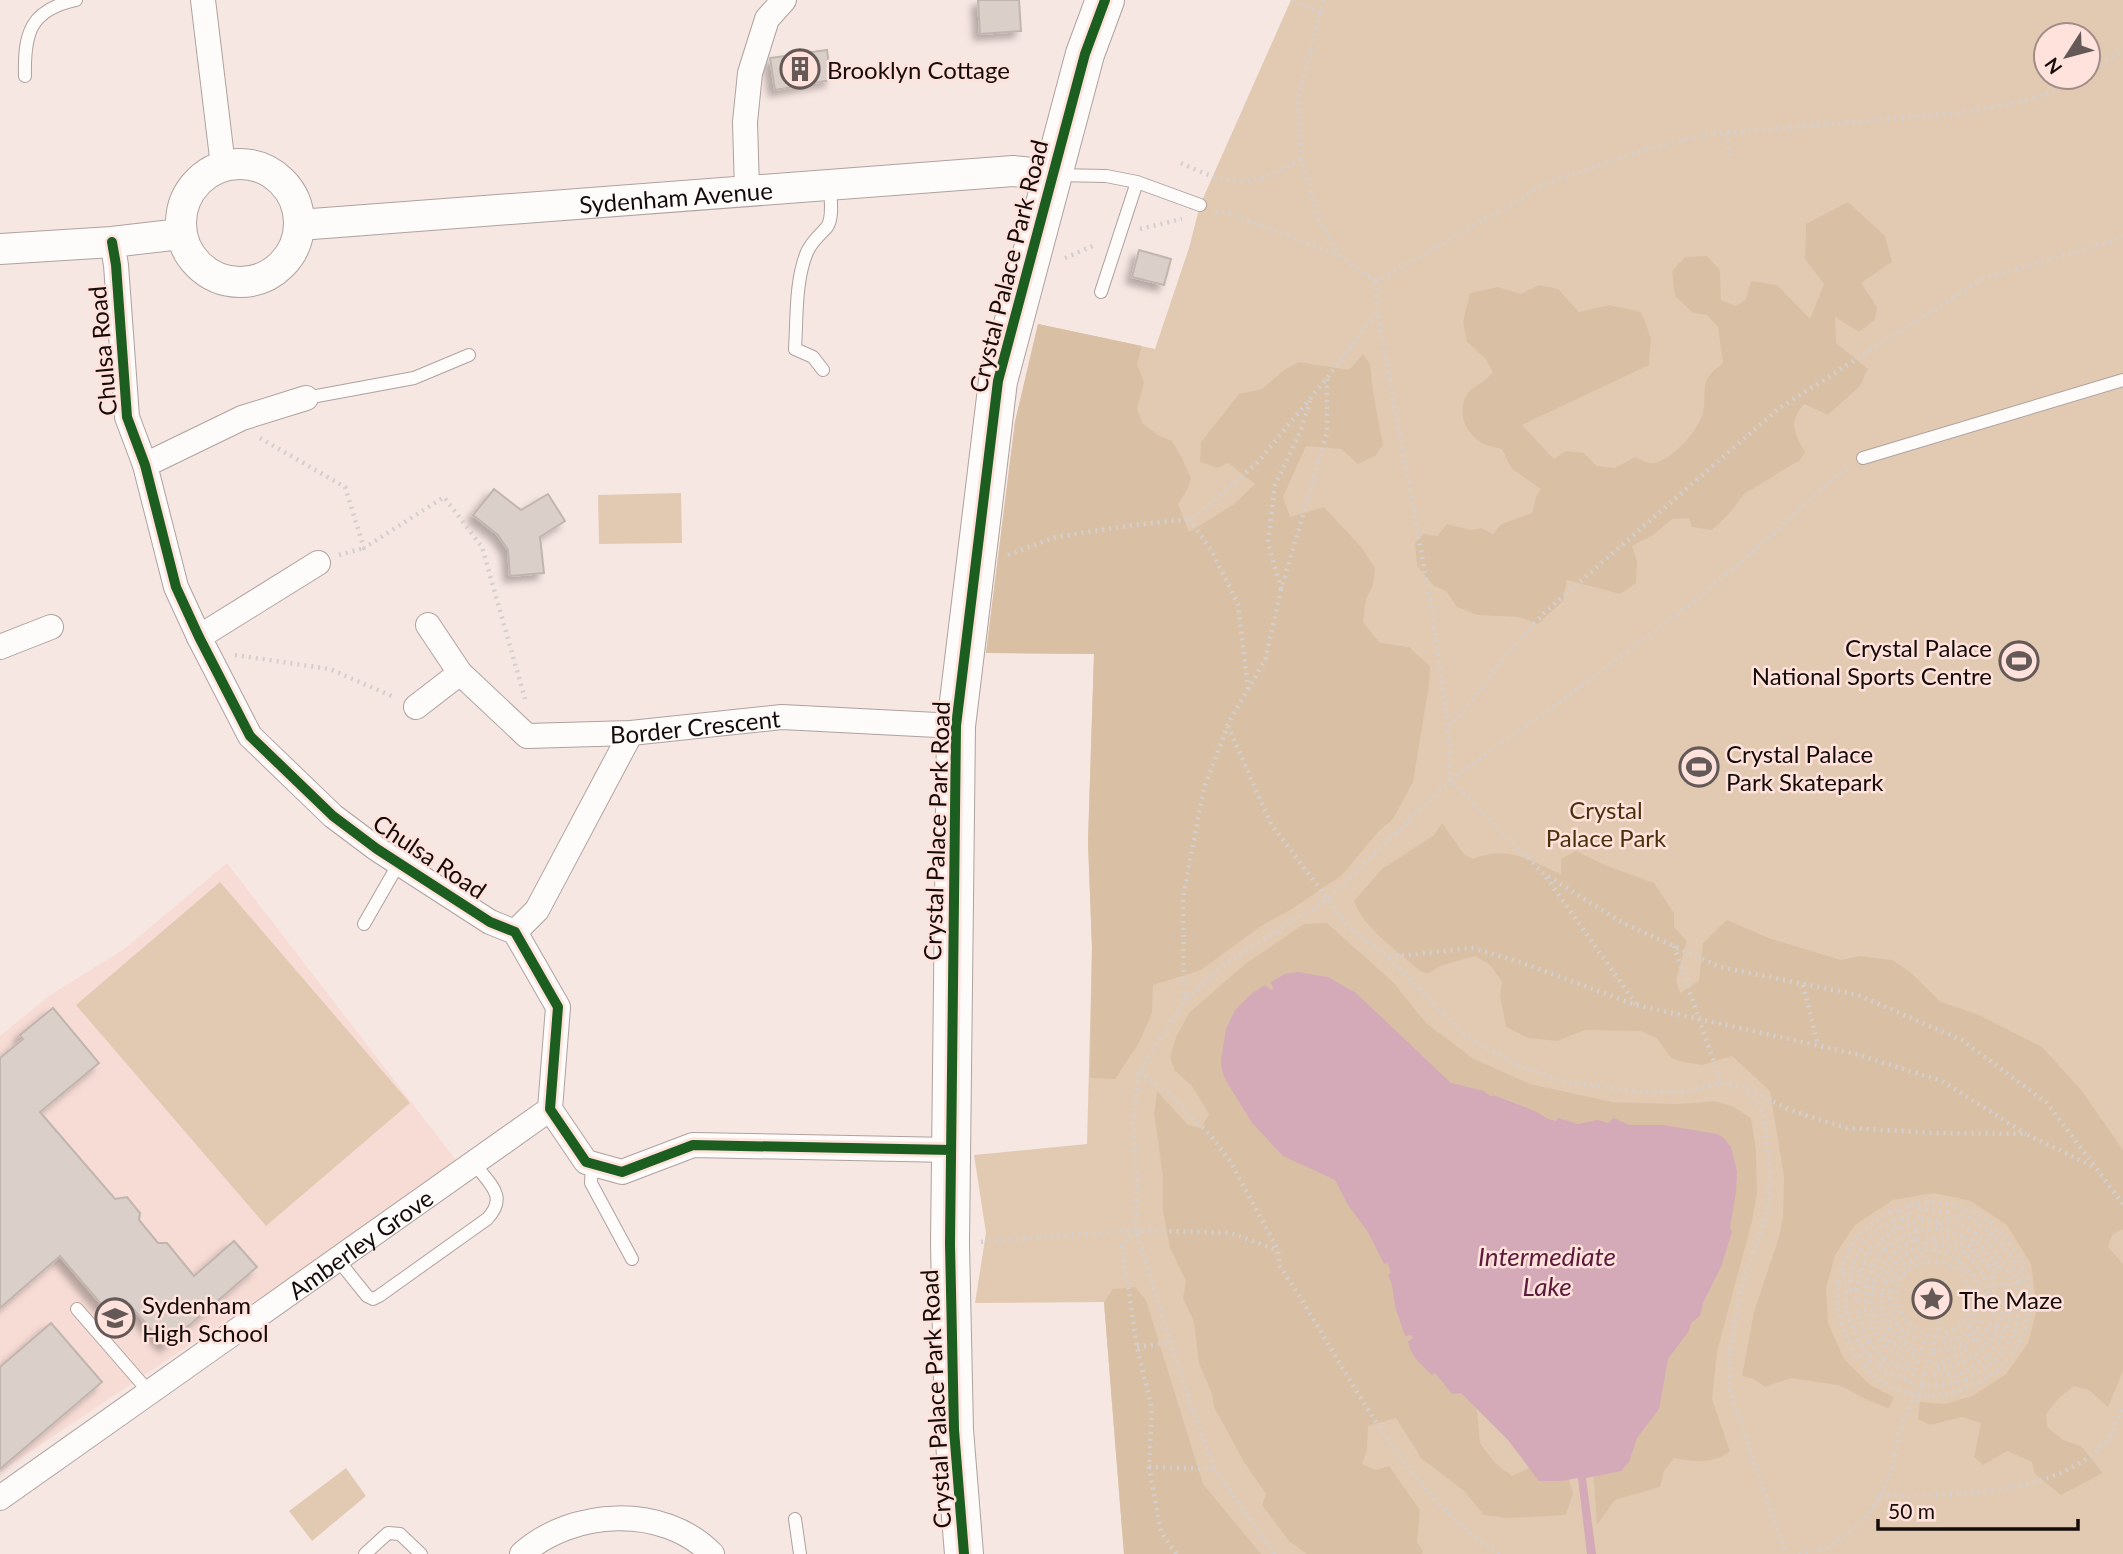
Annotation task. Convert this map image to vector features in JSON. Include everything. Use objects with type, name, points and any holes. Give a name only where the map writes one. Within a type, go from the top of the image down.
[{"type":"main road","name":"Crystal Palace Park Road","points":[[964,1554],[954,1430],[950,1244],[956,726],[998,381],[1085,54],[1105,0]]},
{"type":"street","points":[[203,0],[223,166]]},
{"type":"street","points":[[747,190],[745,122],[750,73],[767,19],[784,0]]},
{"type":"street","points":[[223,166],[255,166],[270,172],[282,181],[298,209],[297,241],[290,255],[280,268],[252,282],[236,283],[206,273],[186,249],[181,234],[180,218],[184,202],[192,188],[203,176],[223,166]]},
{"type":"street","name":"Sydenham Avenue","points":[[299,225],[1013,170],[1052,175]]},
{"type":"street","points":[[0,249],[112,243],[181,234]]},
{"type":"street","name":"Chulsa Road","points":[[112,243],[127,417],[145,465],[176,587],[250,736],[333,816],[490,922],[515,932]]},
{"type":"street","points":[[145,465],[242,418],[306,398]]},
{"type":"street","points":[[203,644],[318,563]]},
{"type":"street","points":[[428,625],[460,673],[527,736],[536,736]]},
{"type":"street","points":[[0,647],[51,627]]},
{"type":"street","points":[[416,707],[460,673]]},
{"type":"street","name":"Border Crescent","points":[[536,736],[631,733],[782,717],[956,726]]},
{"type":"street","points":[[631,733],[537,910],[515,932],[558,1007],[550,1109],[586,1162],[622,1172],[693,1145],[951,1150]]},
{"type":"street","name":"Amberley Grove","points":[[0,1498],[550,1109]]},
{"type":"street","points":[[522,1554],[533,1544],[572,1524],[632,1518],[668,1525],[700,1542],[712,1554]]},
{"type":"lane","points":[[25,76],[24,53],[27,35],[36,22],[50,10],[76,0]]},
{"type":"lane","points":[[1052,175],[1106,176],[1137,182],[1200,205]]},
{"type":"lane","points":[[1101,292],[1137,182]]},
{"type":"lane","points":[[823,370],[813,357],[795,349],[798,294],[806,254],[831,219],[830,184]]},
{"type":"lane","points":[[306,398],[415,378],[469,355]]},
{"type":"lane","points":[[1863,458],[2123,380]]},
{"type":"lane","points":[[363,924],[399,863]]},
{"type":"lane","points":[[338,1260],[367,1296],[373,1298],[390,1289],[495,1211],[498,1195],[474,1163]]},
{"type":"lane","points":[[592,1164],[591,1183],[632,1259]]},
{"type":"lane","points":[[77,1309],[150,1393]]},
{"type":"lane","points":[[795,1520],[800,1554]]},
{"type":"lane","points":[[365,1554],[388,1533],[400,1534],[421,1554]]},
{"type":"path","points":[[1293,0],[1321,13]]},
{"type":"path","points":[[1324,0],[1298,98],[1301,159],[1320,222],[1340,257]]},
{"type":"path","points":[[2102,63],[2123,50]]},
{"type":"path","points":[[1376,282],[1547,183],[1637,152],[1709,134],[1961,113],[2054,91]]},
{"type":"path","points":[[1727,133],[1730,160]]},
{"type":"path","points":[[1181,163],[1212,178],[1238,181],[1259,180],[1301,159]]},
{"type":"path","points":[[1212,214],[1226,212],[1340,257],[1376,282]]},
{"type":"path","points":[[1448,725],[1460,716],[1501,661],[1544,613],[1778,409],[1982,279],[2123,238]]},
{"type":"path","points":[[1376,282],[1377,310],[1431,605],[1448,725],[1450,780],[1543,873],[1636,1005]]},
{"type":"path","points":[[976,566],[1055,537],[1134,524],[1189,519],[1212,503],[1258,462],[1327,378],[1377,310]]},
{"type":"path","points":[[1184,1001],[1184,897],[1204,789],[1228,726],[1265,660],[1281,590],[1327,433],[1327,378]]},
{"type":"path","points":[[1281,590],[1268,542],[1275,485],[1301,430],[1312,396]]},
{"type":"path","points":[[242,418],[246,429],[345,487],[364,548],[444,497],[482,547],[536,736]]},
{"type":"path","points":[[1275,1554],[1214,1469],[1136,1230],[1137,1180],[1133,1123],[1139,1072],[1184,1001],[1229,961],[1328,899],[1450,780],[1557,704],[1703,594],[1832,479],[1863,458]]},
{"type":"path","points":[[1189,519],[1211,550],[1238,604],[1248,689]]},
{"type":"path","points":[[203,644],[330,669],[416,707]]},
{"type":"path","points":[[1228,726],[1271,824],[1348,926],[1388,957],[1464,1035],[1516,1064],[1562,1081],[1641,1092],[1686,1092],[1721,1083],[1744,1088],[1795,1112],[1847,1128],[2026,1135]]},
{"type":"path","points":[[1543,873],[1623,923],[1720,967],[1858,995],[1962,1040],[2047,1103],[2123,1204]]},
{"type":"path","points":[[1674,946],[1721,1083]]},
{"type":"path","points":[[1388,957],[1472,948],[1520,962],[1636,1005],[1818,1045],[1942,1081],[2026,1135],[2095,1168]]},
{"type":"path","points":[[1803,984],[1818,1045]]},
{"type":"path","points":[[1139,1072],[1167,1092],[1212,1137],[1230,1161],[1278,1250],[1279,1265],[1395,1451],[1444,1510],[1473,1537],[1499,1554]]},
{"type":"path","points":[[1744,1088],[1763,1111],[1770,1172],[1767,1214],[1742,1286],[1729,1354],[1730,1391],[1786,1554]]},
{"type":"path","points":[[1920,1221],[1920,1209],[1949,1212],[1947,1222],[1955,1224],[1958,1214],[1968,1217],[1987,1230],[1991,1223],[1962,1207],[1928,1202],[1908,1205],[1911,1217],[1902,1219],[1899,1208],[1866,1228],[1854,1241],[1845,1258],[1841,1274],[1851,1275],[1851,1283],[1839,1282],[1837,1290],[1841,1325],[1857,1358],[1868,1351],[1872,1358],[1865,1367],[1885,1383],[1916,1395],[1941,1396],[1965,1390],[1987,1379],[2007,1360]]},
{"type":"path","points":[[1860,1271],[1851,1266],[1860,1250],[1868,1256],[1874,1250],[1866,1242],[1894,1221],[1897,1229]]},
{"type":"path","points":[[1884,1250],[1878,1243],[1897,1229],[1920,1221],[1940,1221],[1940,1228]]},
{"type":"path","points":[[1962,1225],[1976,1232],[1994,1247],[2004,1264],[1992,1272],[1996,1298],[1993,1318]]},
{"type":"path","points":[[1874,1284],[1868,1279],[1872,1266],[1895,1241],[1916,1231],[1940,1228],[1966,1236],[1962,1244],[1946,1237],[1925,1239],[1927,1253],[1903,1265],[1890,1283],[1882,1282],[1890,1267],[1902,1255],[1919,1248],[1916,1231]]},
{"type":"path","points":[[1931,1353],[1954,1348],[1965,1342],[1969,1347],[1953,1358],[1937,1362],[1935,1368],[1960,1365],[1978,1353],[1995,1333],[2002,1337],[1978,1365],[1962,1373],[1966,1379],[1985,1369],[2009,1343],[2019,1322],[2021,1309],[2015,1274],[2024,1271],[2021,1260],[1997,1228],[1991,1234],[2007,1251],[2015,1267],[2008,1271],[2013,1292],[2010,1320],[2006,1331],[1990,1324],[1976,1343],[1969,1327],[1980,1302],[1987,1303],[1986,1313]]},
{"type":"path","points":[[1136,1230],[1122,1246],[1137,1347],[1152,1409],[1149,1467],[1161,1532],[1176,1554]]},
{"type":"path","points":[[950,1244],[1136,1230],[1231,1233],[1278,1250]]},
{"type":"path","points":[[1964,1253],[1969,1246],[1988,1266],[1995,1263],[1980,1245],[1972,1241],[1976,1232]]},
{"type":"path","points":[[1896,1322],[1890,1329],[1893,1334],[1916,1348],[1913,1355],[1890,1340],[1885,1346],[1910,1363],[1907,1371],[1884,1359],[1869,1341],[1857,1311],[1866,1309],[1870,1324],[1880,1342],[1887,1335],[1875,1314],[1874,1284],[1880,1268],[1893,1251],[1917,1240]]},
{"type":"path","points":[[1884,1359],[1877,1367],[1910,1382],[1927,1335],[1911,1325],[1900,1311],[1896,1296],[1898,1285],[1904,1274],[1914,1265],[1935,1261],[1958,1268],[1963,1262],[1944,1253],[1934,1252],[1934,1245],[1948,1245],[1964,1253],[1982,1270],[1989,1296],[1980,1296],[1977,1280],[1967,1267],[1961,1273],[1968,1281],[1972,1295],[1969,1314],[1953,1331],[1944,1334],[1943,1343],[1956,1339],[1965,1332],[1972,1335]]},
{"type":"path","points":[[1872,1266],[1864,1263],[1860,1271],[1856,1302],[1866,1301],[1866,1286],[1874,1284]]},
{"type":"path","points":[[1997,1326],[2004,1302],[2002,1278]]},
{"type":"path","points":[[2012,1354],[2020,1341],[2029,1312],[2026,1279],[2018,1281]]},
{"type":"path","points":[[1896,1322],[1886,1324],[1882,1311],[1881,1289],[1889,1290],[1896,1322],[1902,1330],[1917,1339]]},
{"type":"path","points":[[1856,1290],[1846,1290],[1848,1316],[1861,1345],[1869,1341]]},
{"type":"path","points":[[1799,1554],[1826,1548],[1850,1533],[1869,1513],[1880,1496],[1892,1468],[1899,1434],[1921,1385],[1931,1353],[1940,1315],[1932,1303]]},
{"type":"path","points":[[1972,1335],[1983,1320]]},
{"type":"path","points":[[1137,1347],[1171,1342]]},
{"type":"path","points":[[1921,1385],[1957,1382],[1954,1374],[1933,1375]]},
{"type":"path","points":[[1916,1395],[1916,1402]]},
{"type":"path","points":[[1880,1496],[1958,1494],[2017,1486],[2075,1467],[2106,1444],[2123,1407]]},
{"type":"path","points":[[1149,1467],[1214,1469]]},
{"type":"shaded area","points":[[1848,202],[1885,236],[1892,262],[1861,283],[1877,307],[1875,320],[1859,332],[1835,317],[1836,343],[1868,369],[1860,386],[1828,415],[1804,404],[1794,422],[1805,452],[1800,460],[1744,494],[1731,512],[1712,530],[1692,527],[1689,518],[1672,519],[1653,535],[1632,546],[1637,561],[1636,583],[1620,594],[1567,580],[1563,601],[1538,624],[1519,617],[1477,615],[1457,607],[1446,591],[1434,586],[1417,566],[1415,543],[1424,534],[1437,536],[1447,524],[1471,530],[1481,528],[1493,534],[1501,524],[1532,513],[1541,489],[1511,468],[1502,449],[1480,442],[1466,426],[1462,413],[1464,400],[1473,388],[1493,372],[1485,358],[1467,342],[1463,322],[1470,293],[1498,287],[1521,294],[1539,285],[1558,289],[1579,312],[1610,305],[1641,312],[1651,338],[1649,365],[1522,425],[1554,459],[1566,451],[1584,453],[1597,466],[1615,468],[1635,457],[1649,463],[1658,462],[1681,446],[1699,423],[1704,407],[1706,382],[1723,363],[1718,327],[1707,315],[1693,313],[1675,296],[1672,271],[1685,257],[1707,256],[1720,270],[1721,300],[1736,306],[1746,299],[1751,281],[1777,285],[1810,319],[1824,284],[1805,259],[1806,224]]},
{"type":"shaded area","points":[[1038,324],[1142,346],[1137,365],[1144,382],[1137,409],[1143,424],[1172,441],[1191,478],[1178,504],[1189,532],[1234,504],[1255,484],[1228,463],[1218,468],[1200,462],[1201,442],[1239,394],[1262,389],[1284,370],[1299,362],[1349,370],[1363,354],[1370,364],[1383,445],[1375,456],[1358,464],[1341,449],[1306,446],[1283,497],[1290,517],[1324,507],[1362,548],[1375,568],[1363,622],[1380,643],[1409,647],[1430,666],[1413,782],[1393,819],[1378,832],[1342,875],[1292,909],[1261,926],[1201,970],[1153,985],[1152,1013],[1139,1043],[1115,1079],[1090,1078],[1092,948],[1088,842],[1094,654],[986,653],[1015,422]]},
{"type":"shaded area","points":[[1442,823],[1464,854],[1473,859],[1507,853],[1561,874],[1561,859],[1576,851],[1654,883],[1674,913],[1674,927],[1687,941],[1676,980],[1680,993],[1699,981],[1703,943],[1727,920],[1771,939],[1841,960],[1860,956],[1892,960],[1910,972],[1941,1002],[1979,1015],[2042,1047],[2082,1091],[2123,1150],[2123,1229],[2112,1235],[2108,1247],[2123,1264],[2123,1371],[2108,1407],[2089,1390],[2074,1386],[2060,1397],[2046,1414],[2047,1427],[2063,1440],[2081,1446],[2103,1473],[2061,1495],[2035,1474],[2032,1462],[2007,1451],[1983,1465],[1974,1457],[1981,1423],[1962,1417],[1930,1425],[1918,1419],[1920,1402],[1945,1404],[1972,1396],[2006,1374],[2028,1343],[2037,1309],[2031,1264],[2007,1225],[1971,1201],[1934,1193],[1893,1200],[1855,1225],[1835,1255],[1826,1289],[1828,1323],[1844,1359],[1870,1385],[1894,1397],[1889,1408],[1841,1386],[1791,1378],[1765,1387],[1754,1379],[1742,1376],[1754,1312],[1779,1237],[1783,1216],[1784,1177],[1770,1091],[1732,1056],[1702,1065],[1683,1062],[1671,1058],[1657,1038],[1640,1031],[1585,1030],[1557,1041],[1528,1038],[1506,1027],[1500,996],[1502,982],[1491,966],[1475,956],[1440,966],[1428,974],[1420,971],[1373,930],[1358,911],[1354,901],[1382,869],[1434,835]]},
{"type":"shaded area","name":"Sydenham High School","points":[[227,863],[459,1164],[0,1472],[0,1036],[50,995],[123,950]]},
{"type":"shaded area","points":[[1327,923],[1393,982],[1426,1023],[1474,1059],[1530,1084],[1612,1102],[1679,1104],[1715,1101],[1734,1107],[1751,1118],[1756,1150],[1757,1192],[1752,1221],[1717,1352],[1712,1399],[1730,1451],[1704,1461],[1674,1458],[1664,1471],[1660,1487],[1615,1500],[1597,1525],[1593,1470],[1315,1146],[1475,1389],[1480,1443],[1495,1463],[1512,1476],[1545,1460],[1565,1467],[1573,1493],[1566,1515],[1507,1518],[1484,1515],[1464,1491],[1421,1458],[1396,1418],[1368,1426],[1367,1450],[1362,1464],[1376,1470],[1389,1466],[1420,1510],[1417,1542],[1422,1554],[1307,1554],[1289,1541],[1262,1505],[1266,1494],[1244,1462],[1214,1407],[1212,1394],[1199,1363],[1194,1322],[1183,1298],[1186,1281],[1170,1248],[1163,1211],[1163,1177],[1154,1114],[1157,1091],[1188,1125],[1201,1128],[1209,1114],[1192,1086],[1175,1071],[1170,1057],[1176,1037],[1189,1013],[1245,964],[1304,924]]},
{"type":"shaded area","points":[[1135,1287],[1146,1300],[1203,1484],[1261,1554],[1124,1554],[1104,1302],[1113,1289]]},
{"type":"green space","name":"Crystal Palace Park","points":[[1291,0],[2123,0],[2123,1554],[1124,1554],[1104,1302],[975,1303],[986,1233],[974,1155],[1087,1144],[1092,948],[1088,842],[1094,654],[986,653],[1015,422],[1038,324],[1155,349],[1189,248],[1200,205]]},
{"type":"green space","points":[[681,493],[682,543],[599,544],[598,495]]},
{"type":"green space","points":[[220,882],[410,1103],[266,1226],[76,1005]]},
{"type":"green space","points":[[346,1468],[366,1496],[312,1541],[289,1511]]},
{"type":"water","name":"Intermediate Lake","points":[[1297,972],[1328,977],[1356,993],[1451,1083],[1484,1091],[1490,1096],[1496,1096],[1556,1121],[1558,1118],[1578,1124],[1597,1120],[1608,1123],[1614,1118],[1629,1125],[1663,1125],[1717,1134],[1731,1147],[1737,1171],[1730,1227],[1732,1231],[1721,1267],[1703,1303],[1700,1316],[1691,1323],[1689,1331],[1668,1359],[1659,1409],[1637,1438],[1629,1462],[1621,1471],[1586,1478],[1596,1554],[1587,1554],[1578,1478],[1539,1481],[1508,1440],[1461,1393],[1452,1394],[1435,1373],[1432,1375],[1420,1364],[1411,1352],[1408,1342],[1413,1338],[1411,1335],[1405,1336],[1395,1306],[1388,1263],[1384,1264],[1368,1232],[1348,1205],[1335,1180],[1283,1156],[1252,1123],[1226,1081],[1221,1059],[1226,1029],[1235,1010],[1265,985],[1271,990],[1271,982],[1285,974]]},
{"type":"building","points":[[978,0],[1019,0],[1021,31],[980,34]]},
{"type":"building","name":"Brooklyn Cottage","points":[[827,50],[831,80],[775,90],[770,58]]},
{"type":"building","points":[[1139,250],[1171,259],[1164,285],[1132,277]]},
{"type":"building","points":[[494,489],[521,510],[548,494],[565,521],[540,537],[544,573],[510,576],[508,550],[498,535],[473,515]]},
{"type":"building","points":[[53,1008],[99,1063],[40,1112],[115,1199],[127,1197],[140,1213],[139,1220],[158,1243],[167,1243],[194,1276],[234,1241],[257,1267],[165,1346],[130,1305],[114,1319],[60,1256],[0,1308],[0,1058],[23,1039],[20,1035]]},
{"type":"building","points":[[51,1323],[102,1382],[0,1469],[0,1367]]},
{"type":"cycle path","points":[[964,1554],[954,1430],[950,1244],[956,726],[998,381],[1085,54],[1105,0]]},
{"type":"cycle path","points":[[112,242],[127,417],[145,465],[176,587],[250,736],[333,816],[377,849],[490,922],[515,932],[558,1007],[550,1109],[586,1162],[622,1172],[693,1145],[951,1150]]},
{"type":"place","name":"Brooklyn Cottage","points":[[800,69]]},
{"type":"place","name":"Crystal Palace National Sports Centre","points":[[2019,661]]},
{"type":"place","name":"Crystal Palace Park Skatepark","points":[[1699,767]]},
{"type":"place","name":"The Maze","points":[[1932,1299]]},
{"type":"place","name":"Sydenham High School","points":[[115,1318]]}]
